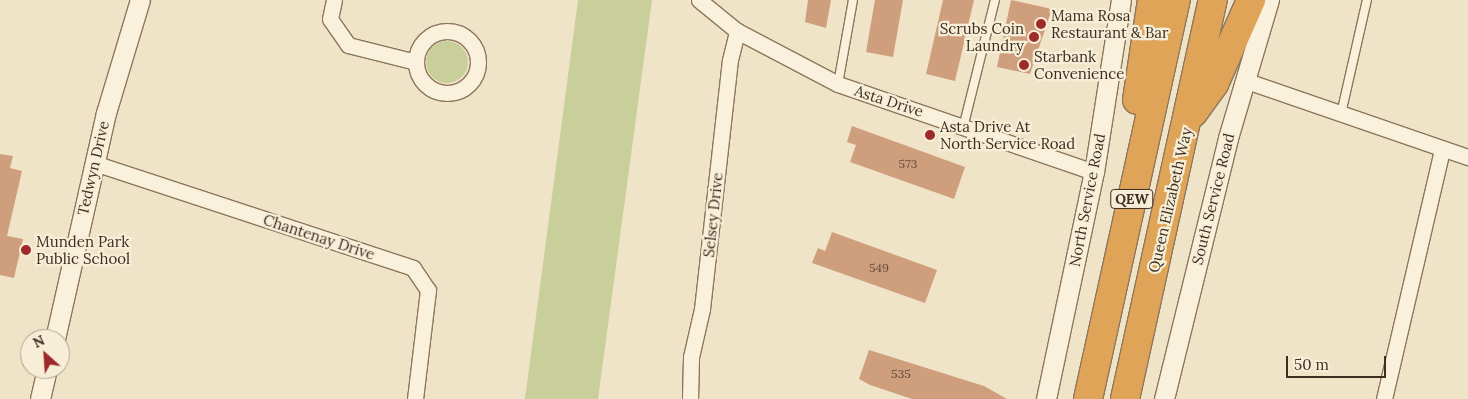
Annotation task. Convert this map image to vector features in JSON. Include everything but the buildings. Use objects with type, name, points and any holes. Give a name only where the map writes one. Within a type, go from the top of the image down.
[{"type":"highway","points":[[1108,308],[1152,0]]},
{"type":"highway","name":"QEW","points":[[1088,399],[1176,0]]},
{"type":"highway","name":"Queen Elizabeth Way","points":[[1125,399],[1213,0]]},
{"type":"highway","points":[[1188,120],[1214,84],[1251,0]]},
{"type":"street","name":"Tedwyn Drive","points":[[57,329],[94,163],[140,0]]},
{"type":"street","points":[[334,0],[330,19],[348,45],[416,62]]},
{"type":"street","name":"Asta Drive","points":[[700,0],[737,32],[838,84],[964,124],[1094,172]]},
{"type":"street","name":"North Service Road","points":[[1046,399],[1094,172],[1121,0]]},
{"type":"street","name":"South Service Road","points":[[1164,399],[1244,80],[1269,0]]},
{"type":"street","points":[[448,31],[472,45],[478,63],[470,82],[452,93],[427,85],[416,62],[422,44],[448,31]]},
{"type":"street","name":"Selsey Drive","points":[[690,399],[691,356],[702,309],[730,60],[737,32]]},
{"type":"street","points":[[1244,80],[1468,157]]},
{"type":"street","points":[[1384,399],[1442,149]]},
{"type":"street","name":"Chantenay Drive","points":[[94,163],[413,268],[428,290],[415,399]]},
{"type":"street","points":[[40,399],[45,379]]},
{"type":"lane","points":[[838,84],[852,0]]},
{"type":"lane","points":[[964,124],[995,0]]},
{"type":"lane","points":[[1341,114],[1367,0]]},
{"type":"green space","points":[[578,0],[652,0],[598,399],[525,399]]},
{"type":"green space","points":[[443,41],[451,41],[462,47],[468,62],[462,77],[451,83],[443,83],[432,77],[426,66],[426,58],[432,47]]},
{"type":"place","name":"Mama Rosa Restaurant & Bar","points":[[1041,24]]},
{"type":"place","name":"Scrubs Coin Laundry","points":[[1034,37]]},
{"type":"place","name":"Starbank Convenience","points":[[1024,65]]},
{"type":"place","name":"Asta Drive At North Service Road","points":[[930,135]]},
{"type":"place","name":"Munden Park Public School","points":[[26,250]]}]
